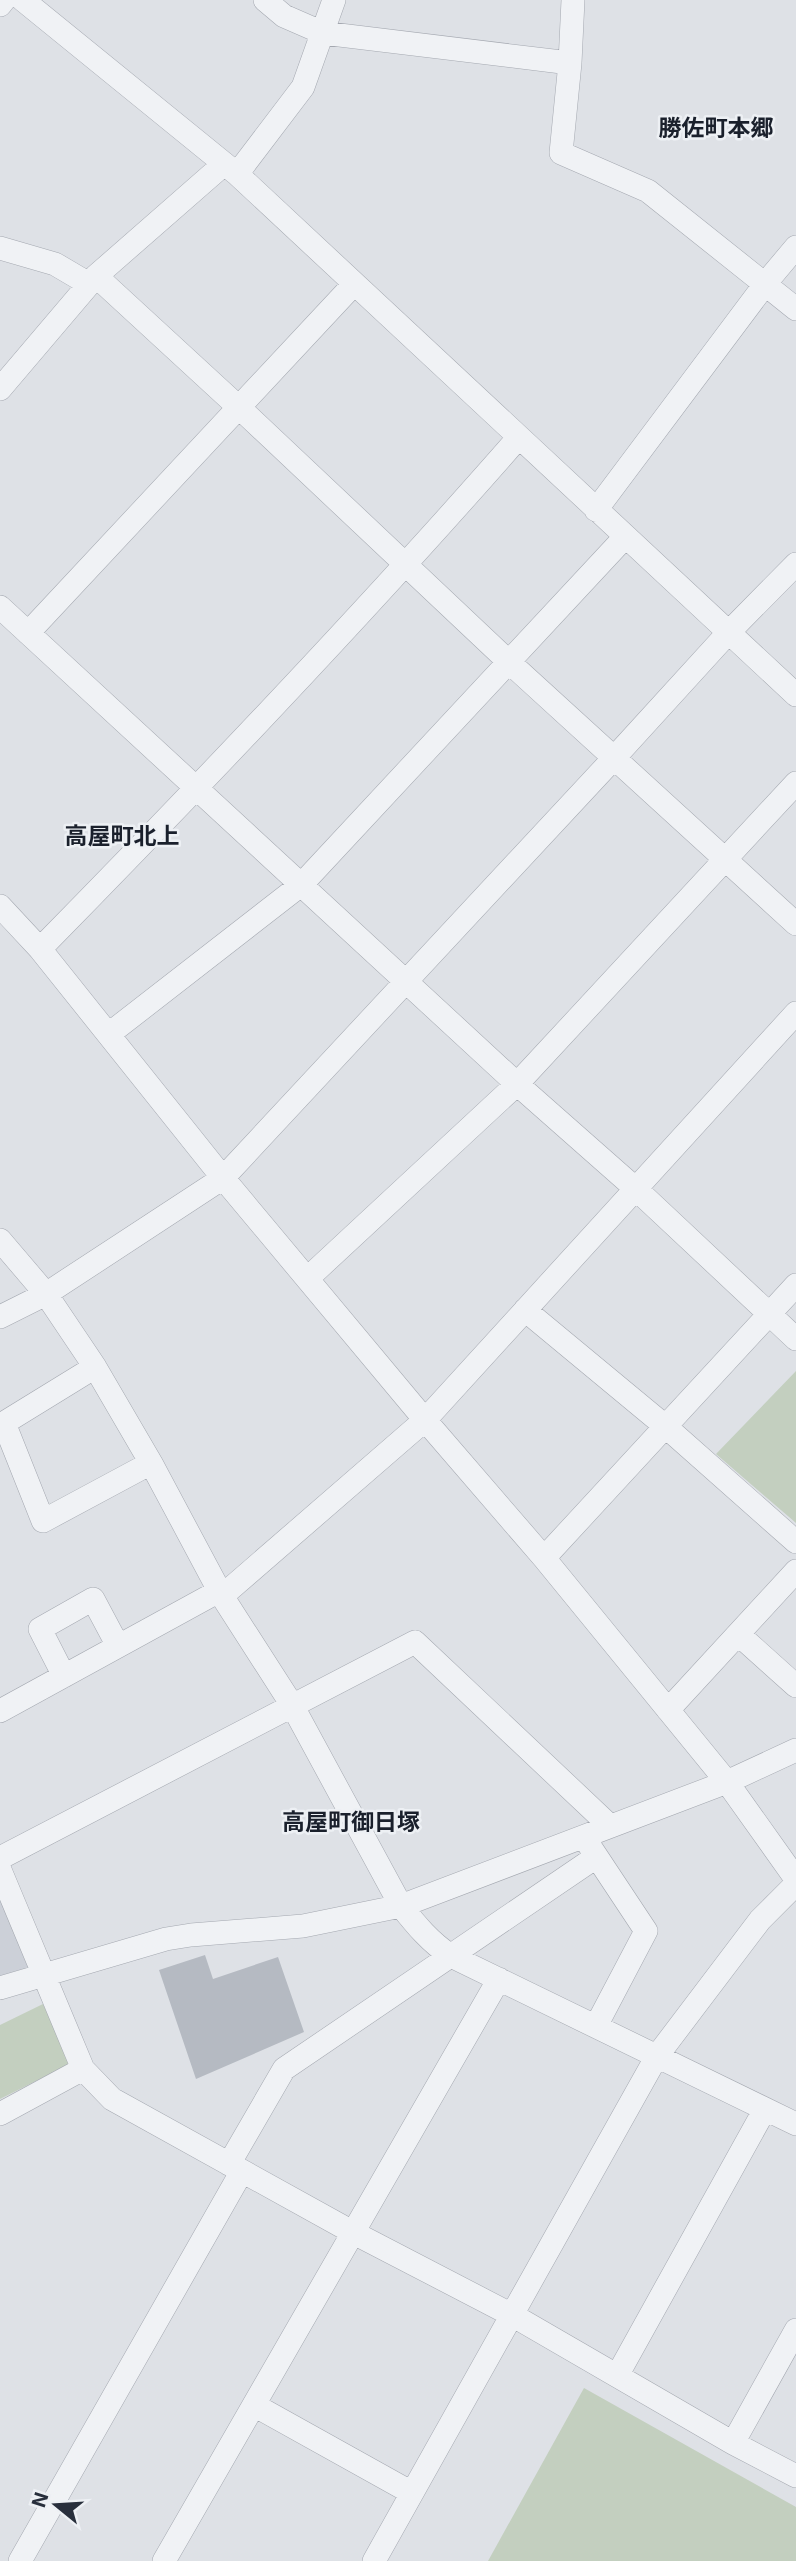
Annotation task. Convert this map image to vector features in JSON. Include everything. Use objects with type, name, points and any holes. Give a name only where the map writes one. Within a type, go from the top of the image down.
[{"type":"street","points":[[0,5],[4,0]]},
{"type":"street","points":[[23,0],[231,169],[796,695]]},
{"type":"street","points":[[265,0],[285,16],[323,33],[570,63]]},
{"type":"street","points":[[0,389],[92,280],[231,169],[303,88],[334,0]]},
{"type":"street","points":[[573,0],[561,153],[648,191],[796,309]]},
{"type":"street","points":[[596,510],[796,247]]},
{"type":"street","points":[[0,248],[32,255],[92,280],[239,407],[509,662],[796,924]]},
{"type":"street","points":[[354,284],[239,407],[11,625],[198,788],[796,1339]]},
{"type":"street","points":[[40,949],[198,788],[407,564],[519,437]]},
{"type":"street","points":[[109,1034],[302,884],[625,537]]},
{"type":"street","points":[[0,1317],[46,1294],[223,1178],[728,633],[796,564]]},
{"type":"street","points":[[308,1278],[517,1084],[796,783]]},
{"type":"street","points":[[0,906],[40,949],[223,1178],[544,1558],[727,1782],[796,1879]]},
{"type":"street","points":[[0,1711],[220,1594],[425,1420],[796,1013]]},
{"type":"street","points":[[0,1240],[46,1294],[95,1367],[151,1463],[220,1594],[292,1705],[401,1906],[435,1945],[451,1956],[796,2124]]},
{"type":"street","points":[[544,1558],[796,1284]]},
{"type":"street","points":[[525,1310],[665,1426],[796,1542]]},
{"type":"street","points":[[95,1367],[4,1423],[43,1521],[151,1463]]},
{"type":"street","points":[[668,1710],[796,1571]]},
{"type":"street","points":[[64,1676],[40,1629],[93,1599],[118,1646]]},
{"type":"street","points":[[738,1634],[796,1686]]},
{"type":"street","points":[[0,1858],[415,1642],[610,1826]]},
{"type":"street","points":[[0,1988],[125,1950],[191,1935],[303,1927],[401,1906],[727,1782],[796,1750]]},
{"type":"street","points":[[583,1837],[646,1931],[596,2026]]},
{"type":"street","points":[[20,2561],[235,2167],[284,2069],[596,1857]]},
{"type":"street","points":[[0,1871],[83,2069],[112,2099],[512,2315],[733,2443],[796,2476]]},
{"type":"street","points":[[374,2561],[657,2056],[737,1948],[796,1884]]},
{"type":"street","points":[[164,2561],[499,1979]]},
{"type":"street","points":[[0,2113],[83,2069]]},
{"type":"street","points":[[618,2374],[765,2109]]},
{"type":"street","points":[[733,2443],[796,2330]]},
{"type":"street","points":[[254,2405],[412,2493]]},
{"type":"shaded area","points":[[0,1865],[45,1974],[0,1989]]},
{"type":"green space","points":[[796,1371],[796,1523],[716,1454]]},
{"type":"green space","points":[[43,2004],[70,2064],[0,2099],[0,2025]]},
{"type":"green space","points":[[584,2388],[796,2507],[796,2561],[488,2561]]},
{"type":"building","points":[[205,1955],[213,1979],[278,1957],[304,2032],[196,2079],[159,1970]]},
{"type":"district","name":"勝佐町本郷","points":[[716,128]]},
{"type":"district","name":"高屋町北上","points":[[122,836]]},
{"type":"district","name":"高屋町御日塚","points":[[351,1822]]}]
